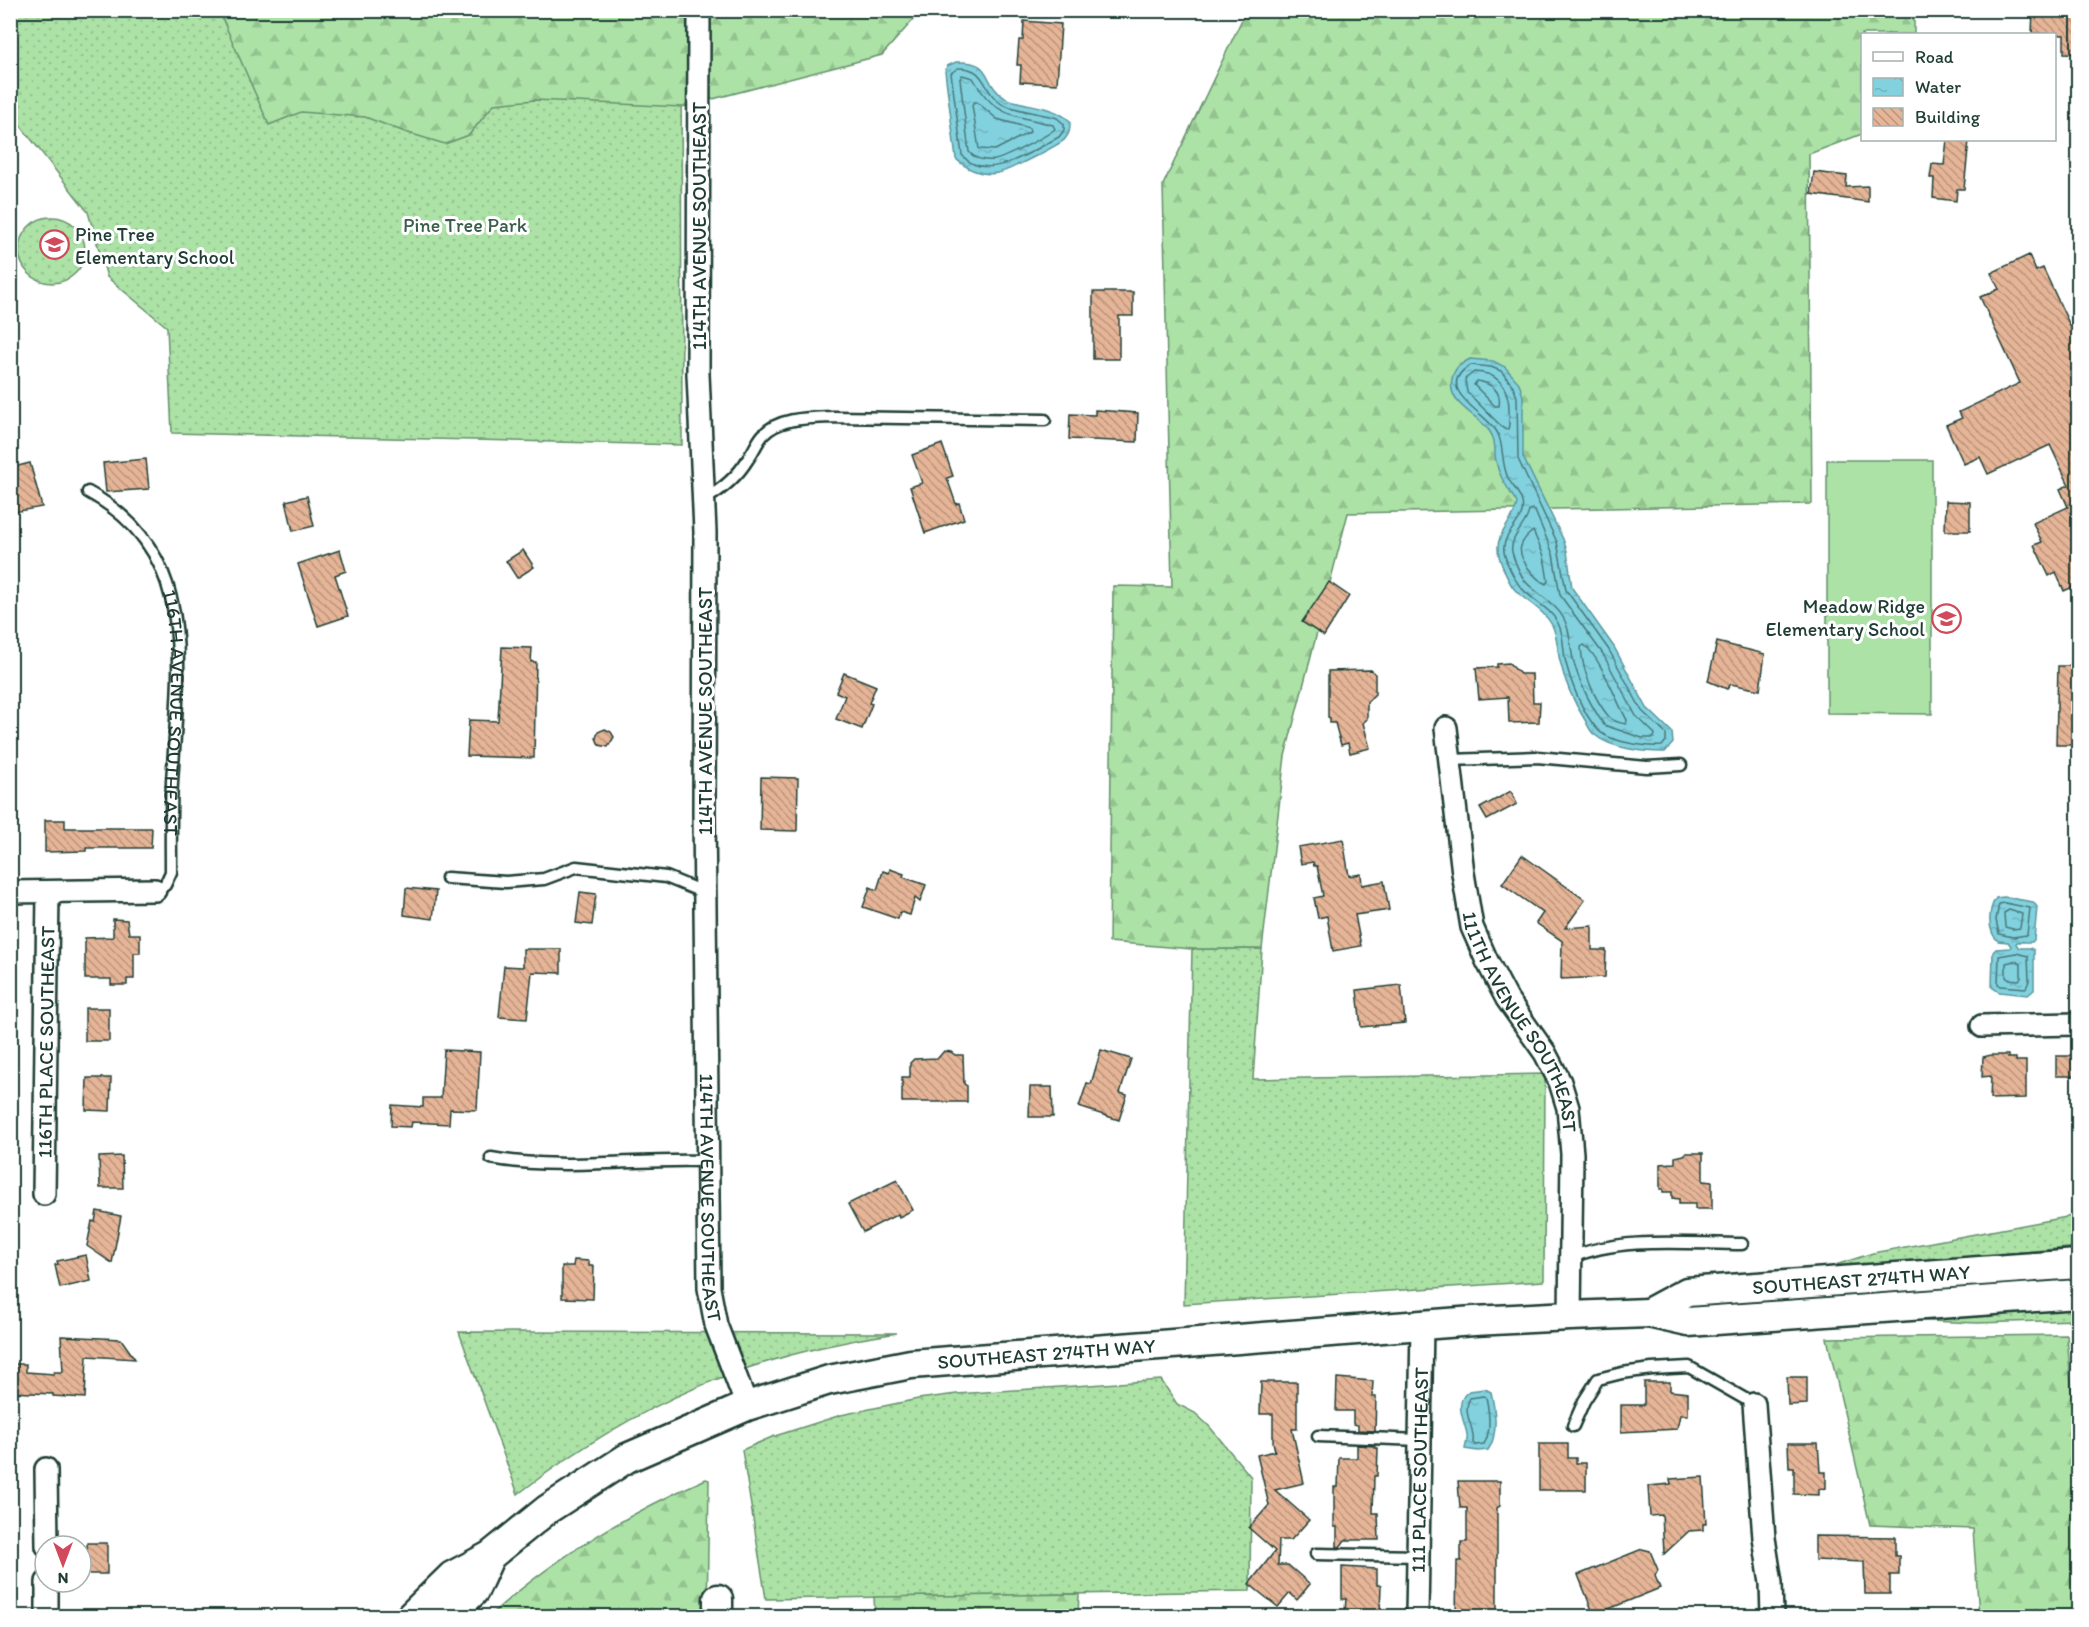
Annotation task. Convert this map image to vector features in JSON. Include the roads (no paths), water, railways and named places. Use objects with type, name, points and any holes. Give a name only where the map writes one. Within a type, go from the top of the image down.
[{"type":"main road","name":"SOUTHEAST 274TH WAY","points":[[1648,1313],[1687,1292],[2079,1264]]},
{"type":"main road","name":"SOUTHEAST 274TH WAY","points":[[411,1617],[452,1576],[490,1556],[548,1509],[627,1458],[747,1406],[829,1380],[911,1364],[1570,1316],[1648,1313],[1688,1322],[2079,1294]]},
{"type":"main road","name":"SOUTHEAST 274TH WAY","points":[[448,1617],[474,1591],[490,1556]]},
{"type":"street","name":"114TH AVENUE SOUTHEAST","points":[[699,10],[699,374],[705,499],[705,893],[709,1288],[716,1325],[747,1406]]},
{"type":"street","name":"111TH AVENUE SOUTHEAST","points":[[1446,728],[1463,873],[1472,927],[1507,999],[1545,1053],[1560,1082],[1568,1108],[1572,1154],[1570,1316]]},
{"type":"street","name":"116TH AVENUE SOUTHEAST","points":[[10,892],[155,890]]},
{"type":"street","name":"116TH PLACE SOUTHEAST","points":[[45,1194],[48,892]]},
{"type":"street","points":[[1982,1026],[2079,1024]]},
{"type":"street","name":"111 PLACE SOUTHEAST","points":[[1417,1617],[1422,1325]]},
{"type":"street","points":[[1754,1404],[1764,1538],[1771,1583],[1772,1617]]},
{"type":"street","points":[[46,1469],[47,1534]]},
{"type":"street","points":[[47,1594],[47,1617]]},
{"type":"lane","points":[[705,499],[721,490],[732,480],[763,435],[782,424],[800,419],[833,417],[1045,420]]},
{"type":"lane","name":"116TH AVENUE SOUTHEAST","points":[[88,492],[118,510],[142,534],[159,562],[170,593],[177,637],[179,687],[172,768],[171,872],[165,885],[155,890]]},
{"type":"lane","points":[[1449,760],[1537,757],[1647,767],[1681,765]]},
{"type":"lane","points":[[447,878],[506,882],[544,879],[576,867],[666,877],[705,893]]},
{"type":"lane","points":[[491,1158],[519,1163],[587,1165],[679,1160],[708,1161]]},
{"type":"lane","points":[[1570,1258],[1597,1248],[1621,1244],[1742,1244]]},
{"type":"lane","points":[[1573,1426],[1584,1401],[1598,1379],[1622,1372],[1689,1367],[1754,1404]]},
{"type":"lane","points":[[1318,1436],[1420,1440]]},
{"type":"lane","points":[[1316,1554],[1418,1556]]},
{"type":"water","points":[[956,62],[977,65],[1006,99],[1046,108],[1065,117],[1070,121],[1067,137],[1044,152],[998,173],[980,173],[965,166],[956,159],[945,71],[947,66]]},
{"type":"water","points":[[1470,359],[1493,361],[1505,367],[1519,383],[1523,396],[1523,457],[1563,539],[1572,588],[1614,647],[1647,708],[1672,732],[1673,743],[1665,752],[1619,747],[1602,740],[1592,732],[1567,684],[1552,625],[1540,611],[1513,588],[1507,577],[1500,559],[1498,543],[1513,516],[1517,503],[1499,473],[1494,441],[1489,430],[1460,405],[1452,389],[1454,372]]},
{"type":"water","points":[[2004,897],[2033,902],[2037,907],[2034,940],[2016,944],[2019,948],[2034,950],[2034,990],[2028,995],[1999,992],[1992,987],[1993,952],[1996,949],[2011,946],[2008,942],[1998,941],[1990,926],[1993,903],[1996,898]]},
{"type":"water","points":[[1485,1389],[1491,1392],[1495,1414],[1494,1437],[1488,1450],[1465,1449],[1467,1436],[1461,1411],[1462,1400],[1469,1391]]},
{"type":"place","name":"Pine Tree Elementary School","points":[[54,245]]},
{"type":"place","name":"Meadow Ridge Elementary School","points":[[1946,618]]},
{"type":"park label","name":"Pine Tree Park","points":[[465,225]]}]
